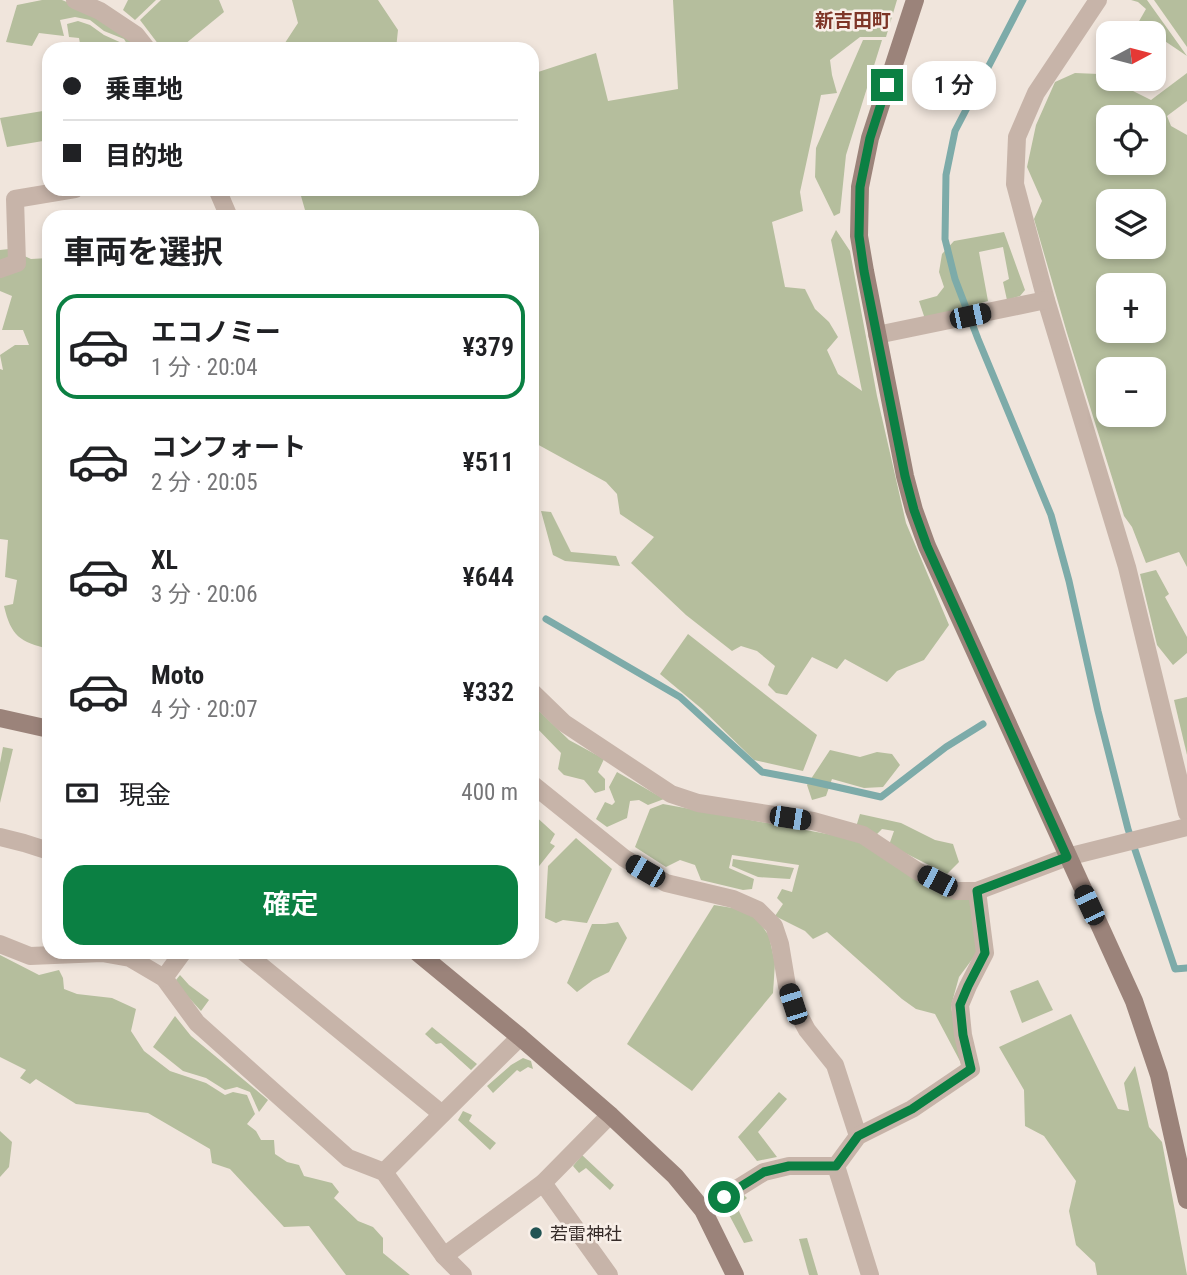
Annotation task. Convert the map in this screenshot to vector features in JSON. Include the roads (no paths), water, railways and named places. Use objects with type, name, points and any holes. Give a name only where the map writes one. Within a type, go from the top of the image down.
[{"type":"street","points":[[75,0],[100,10],[136,35],[142,42]]},
{"type":"street","points":[[915,0],[870,138],[860,187],[859,236],[864,271],[905,476],[927,546],[1134,1001],[1159,1075],[1187,1200]]},
{"type":"street","points":[[1098,0],[1036,93],[1017,137],[1015,184],[1046,300],[1127,567],[1187,813]]},
{"type":"street","points":[[0,269],[17,262],[15,199],[42,194]]},
{"type":"street","points":[[877,335],[1046,300]]},
{"type":"street","points":[[539,699],[564,723],[671,794],[698,803],[813,821],[863,835],[917,871],[956,891],[977,891],[1067,857],[1187,828]]},
{"type":"street","points":[[0,718],[42,727]]},
{"type":"street","points":[[539,790],[624,859],[666,883],[733,899],[758,910],[774,926],[793,1004],[807,1030],[835,1065],[858,1136]]},
{"type":"street","points":[[0,838],[42,849]]},
{"type":"street","points":[[836,1166],[858,1136],[912,1109],[971,1069],[963,1035],[960,1005],[985,953],[977,891]]},
{"type":"street","points":[[0,944],[30,956],[42,956]]},
{"type":"street","points":[[132,959],[164,978],[197,1023],[348,1158],[384,1172],[444,1256],[463,1275]]},
{"type":"street","points":[[164,978],[178,959]]},
{"type":"street","points":[[253,959],[442,1114]]},
{"type":"street","points":[[425,959],[520,1037],[675,1175],[704,1210],[735,1275]]},
{"type":"street","points":[[384,1172],[520,1037]]},
{"type":"street","points":[[444,1256],[543,1183],[610,1115]]},
{"type":"street","points":[[704,1210],[764,1172],[789,1166],[836,1166]]},
{"type":"street","points":[[836,1166],[870,1275]]},
{"type":"street","points":[[543,1183],[609,1275]]},
{"type":"waterway","points":[[1023,0],[955,131],[946,175],[945,239],[955,279],[978,339],[1051,515],[1128,829],[1175,969],[1187,968]]},
{"type":"waterway","points":[[546,619],[680,697],[762,772],[881,797],[946,747],[983,724]]},
{"type":"place","name":"若雷神社","points":[[536,1233]]},
{"type":"district","name":"新吉田町","points":[[853,20]]}]
